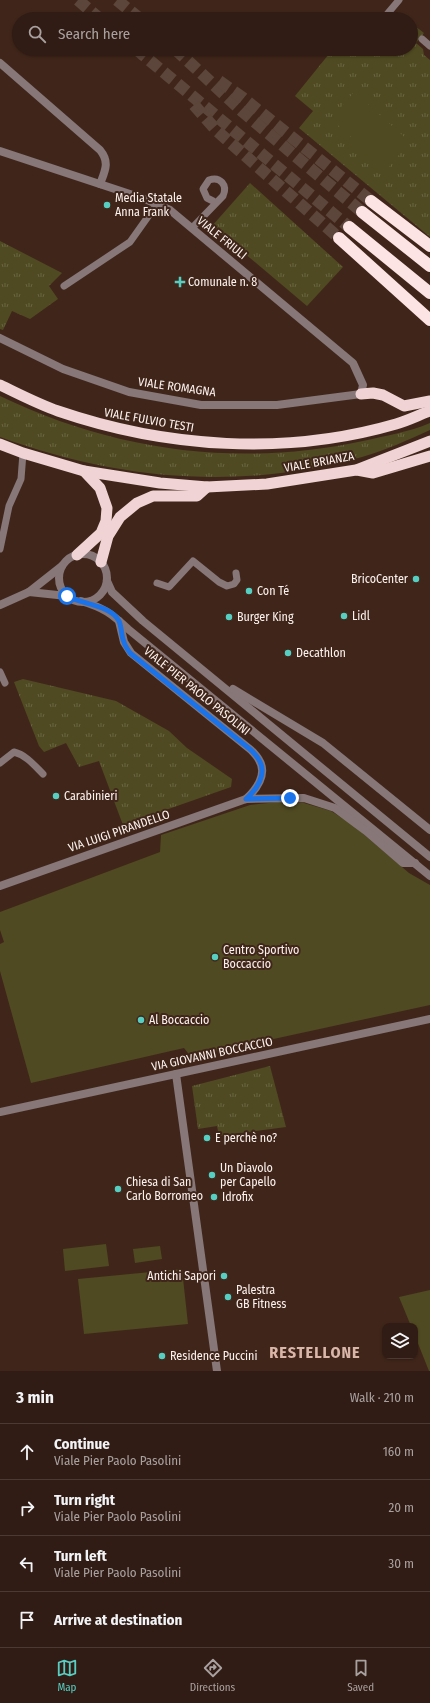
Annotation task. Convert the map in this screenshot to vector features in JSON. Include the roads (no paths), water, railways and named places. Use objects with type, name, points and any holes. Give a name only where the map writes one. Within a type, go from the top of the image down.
[{"type":"highway","points":[[371,201],[430,246]]},
{"type":"highway","points":[[362,212],[430,266]]},
{"type":"highway","points":[[349,227],[430,293]]},
{"type":"highway","points":[[339,238],[430,320]]},
{"type":"highway","name":"VIALE FULVIO TESTI","points":[[0,385],[57,411],[92,422],[135,432],[180,440],[226,444],[300,442]]},
{"type":"highway","points":[[361,394],[373,393],[383,395],[404,406],[430,401]]},
{"type":"highway","name":"VIALE BRIANZA","points":[[300,442],[366,431],[397,424],[430,411]]},
{"type":"highway","name":"VIALE BRIANZA","points":[[207,487],[267,484],[356,470],[430,441]]},
{"type":"highway","points":[[0,444],[23,453],[84,471],[160,484],[207,487]]},
{"type":"highway","points":[[356,470],[373,473],[430,456]]},
{"type":"highway","points":[[77,555],[101,533],[106,521],[107,508],[100,488],[84,471]]},
{"type":"highway","points":[[101,562],[108,536],[120,517],[137,503],[153,496],[196,496],[207,487]]},
{"type":"street","points":[[0,63],[105,156],[107,162],[100,184]]},
{"type":"street","name":"VIALE FRIULI","points":[[0,151],[100,184],[170,210],[353,363],[363,385],[361,394]]},
{"type":"street","name":"VIALE ROMAGNA","points":[[0,338],[63,369],[129,392],[201,405],[277,405],[361,394]]},
{"type":"street","points":[[0,605],[29,592],[62,566],[68,559],[77,555],[90,555],[101,562],[106,571],[107,581],[104,590],[98,597],[90,601],[81,602],[67,596],[29,592]]},
{"type":"street","points":[[62,566],[60,582],[62,589],[67,596]]},
{"type":"street","name":"VIALE PIER PAOLO PASOLINI","points":[[107,581],[112,592],[122,602],[430,857]]},
{"type":"street","name":"VIALE PIER PAOLO PASOLINI","points":[[81,602],[99,606],[112,614],[430,876]]},
{"type":"street","name":"VIALE PIER PAOLO PASOLINI","points":[[119,620],[124,642],[130,653],[251,750],[260,761],[262,771],[259,784],[246,799]]},
{"type":"street","name":"VIALE PIER PAOLO PASOLINI","points":[[211,676],[323,743],[430,830]]},
{"type":"street","name":"VIALE PIER PAOLO PASOLINI","points":[[246,799],[304,798],[335,808],[366,831],[403,863],[415,863]]},
{"type":"street","name":"VIA LUIGI PIRANDELLO","points":[[0,886],[246,799]]},
{"type":"street","name":"VIA GIOVANNI BOCCACCIO","points":[[0,1112],[430,1019]]},
{"type":"street","points":[[176,1074],[216,1371]]},
{"type":"lane","points":[[389,12],[399,0]]},
{"type":"lane","points":[[422,40],[430,46]]},
{"type":"lane","points":[[192,228],[223,196],[225,189],[224,185],[216,179],[209,180],[203,189],[207,198],[213,200]]},
{"type":"lane","points":[[64,286],[130,242],[157,204]]},
{"type":"lane","points":[[0,550],[9,506],[21,479],[23,453]]},
{"type":"lane","points":[[157,584],[169,587],[193,561],[219,582],[227,586],[234,584],[237,580],[236,572]]},
{"type":"lane","points":[[0,672],[5,683]]},
{"type":"lane","points":[[0,763],[14,752],[28,759],[43,774]]},
{"type":"tunnel","points":[[78,0],[92,12]]},
{"type":"tunnel","points":[[117,0],[132,12]]},
{"type":"tunnel","points":[[144,56],[349,227]]},
{"type":"tunnel","points":[[183,56],[243,112],[362,212]]},
{"type":"tunnel","points":[[219,81],[243,98],[371,201]]},
{"type":"tunnel","points":[[194,105],[217,131],[339,238]]},
{"type":"place","name":"Media Statale Anna Frank","points":[[107,205]]},
{"type":"place","name":"Comunale n. 8","points":[[180,282]]},
{"type":"place","name":"BricoCenter","points":[[416,579]]},
{"type":"place","name":"Con Té","points":[[249,591]]},
{"type":"place","name":"Lidl","points":[[344,616]]},
{"type":"place","name":"Burger King","points":[[229,617]]},
{"type":"place","name":"Decathlon","points":[[288,653]]},
{"type":"place","name":"Carabinieri","points":[[56,796]]},
{"type":"place","name":"Centro Sportivo Boccaccio","points":[[215,957]]},
{"type":"place","name":"Al Boccaccio","points":[[141,1020]]},
{"type":"place","name":"E perchè no?","points":[[207,1138]]},
{"type":"place","name":"Un Diavolo per Capello","points":[[212,1175]]},
{"type":"place","name":"Chiesa di San Carlo Borromeo","points":[[118,1189]]},
{"type":"place","name":"Idrofix","points":[[214,1197]]},
{"type":"place","name":"Antichi Sapori","points":[[224,1276]]},
{"type":"place","name":"Palestra GB Fitness","points":[[228,1297]]},
{"type":"place","name":"Residence Puccini","points":[[162,1356]]},
{"type":"district","name":"RESTELLONE","points":[[315,1352]]}]
